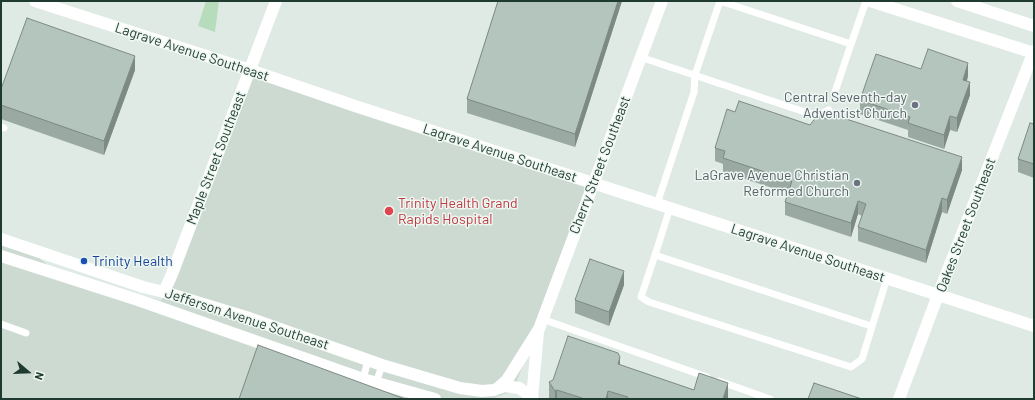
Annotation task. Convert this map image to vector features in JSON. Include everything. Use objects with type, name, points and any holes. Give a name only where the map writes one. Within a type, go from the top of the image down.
[{"type":"street","name":"Lagrave Avenue Southeast","points":[[35,1],[1034,326]]},
{"type":"street","name":"Maple Street Southeast","points":[[164,292],[276,1]]},
{"type":"street","name":"Cherry Street Southeast","points":[[485,399],[509,376],[540,324],[662,1]]},
{"type":"street","points":[[870,1],[1034,52]]},
{"type":"street","points":[[957,1],[1034,26]]},
{"type":"street","name":"Oakes Street Southeast","points":[[899,399],[938,295],[1034,52]]},
{"type":"street","name":"Jefferson Avenue Southeast","points":[[1,239],[143,287],[246,317],[368,361],[460,388],[472,390],[496,389],[505,386],[519,388],[532,399]]},
{"type":"street","name":"Jefferson Avenue Southeast","points":[[1,256],[138,300],[363,379],[435,399]]},
{"type":"street","name":"Cherry Street Southeast","points":[[532,399],[540,324]]},
{"type":"lane","points":[[657,204],[694,92],[695,75],[720,1],[851,44]]},
{"type":"lane","points":[[835,92],[866,1]]},
{"type":"lane","points":[[640,57],[808,113],[819,115],[829,110]]},
{"type":"lane","points":[[670,208],[641,297],[649,302],[851,367],[862,360],[887,278]]},
{"type":"lane","points":[[655,255],[872,326]]},
{"type":"lane","points":[[1,324],[26,332]]},
{"type":"lane","points":[[540,324],[770,399]]},
{"type":"lane","points":[[359,391],[368,361]]},
{"type":"lane","points":[[371,399],[382,365]]},
{"type":"shaded area","name":"Trinity Health Grand Rapids Hospital","points":[[250,70],[593,183],[513,391],[491,399],[1,399],[1,239],[26,248],[52,268],[161,301]]},
{"type":"green space","points":[[206,1],[219,1],[215,32],[198,26]]},
{"type":"building","points":[[498,1],[618,1],[575,134],[467,99]]},
{"type":"building","points":[[27,18],[135,56],[104,141],[1,105],[1,89]]},
{"type":"building","name":"Central Seventh-day Adventist Church","points":[[928,49],[968,63],[963,80],[970,82],[957,118],[950,116],[944,135],[908,123],[910,117],[860,100],[876,54],[921,69]]},
{"type":"building","name":"LaGrave Avenue Christian Reformed Church","points":[[739,101],[810,125],[817,116],[826,119],[828,113],[962,157],[947,200],[942,198],[926,250],[858,227],[866,204],[858,201],[851,223],[785,202],[792,181],[723,158],[725,151],[715,148],[727,109],[735,112]]},
{"type":"building","points":[[1030,123],[1034,124],[1034,164],[1018,159]]},
{"type":"building","points":[[590,259],[624,271],[609,312],[575,300]]},
{"type":"building","points":[[568,336],[618,353],[620,357],[618,364],[694,390],[699,373],[728,383],[723,399],[627,399],[628,397],[608,391],[606,399],[585,399],[557,390],[555,391],[549,382],[553,380]]},
{"type":"building","points":[[258,345],[405,399],[239,399]]},
{"type":"building","points":[[814,383],[862,399],[808,399]]},
{"type":"place","name":"Central Seventh-day Adventist Church","points":[[915,105]]},
{"type":"place","name":"LaGrave Avenue Christian Reformed Church","points":[[857,183]]},
{"type":"place","name":"Trinity Health Grand Rapids Hospital","points":[[389,211]]},
{"type":"place","name":"Trinity Health","points":[[84,261]]}]
